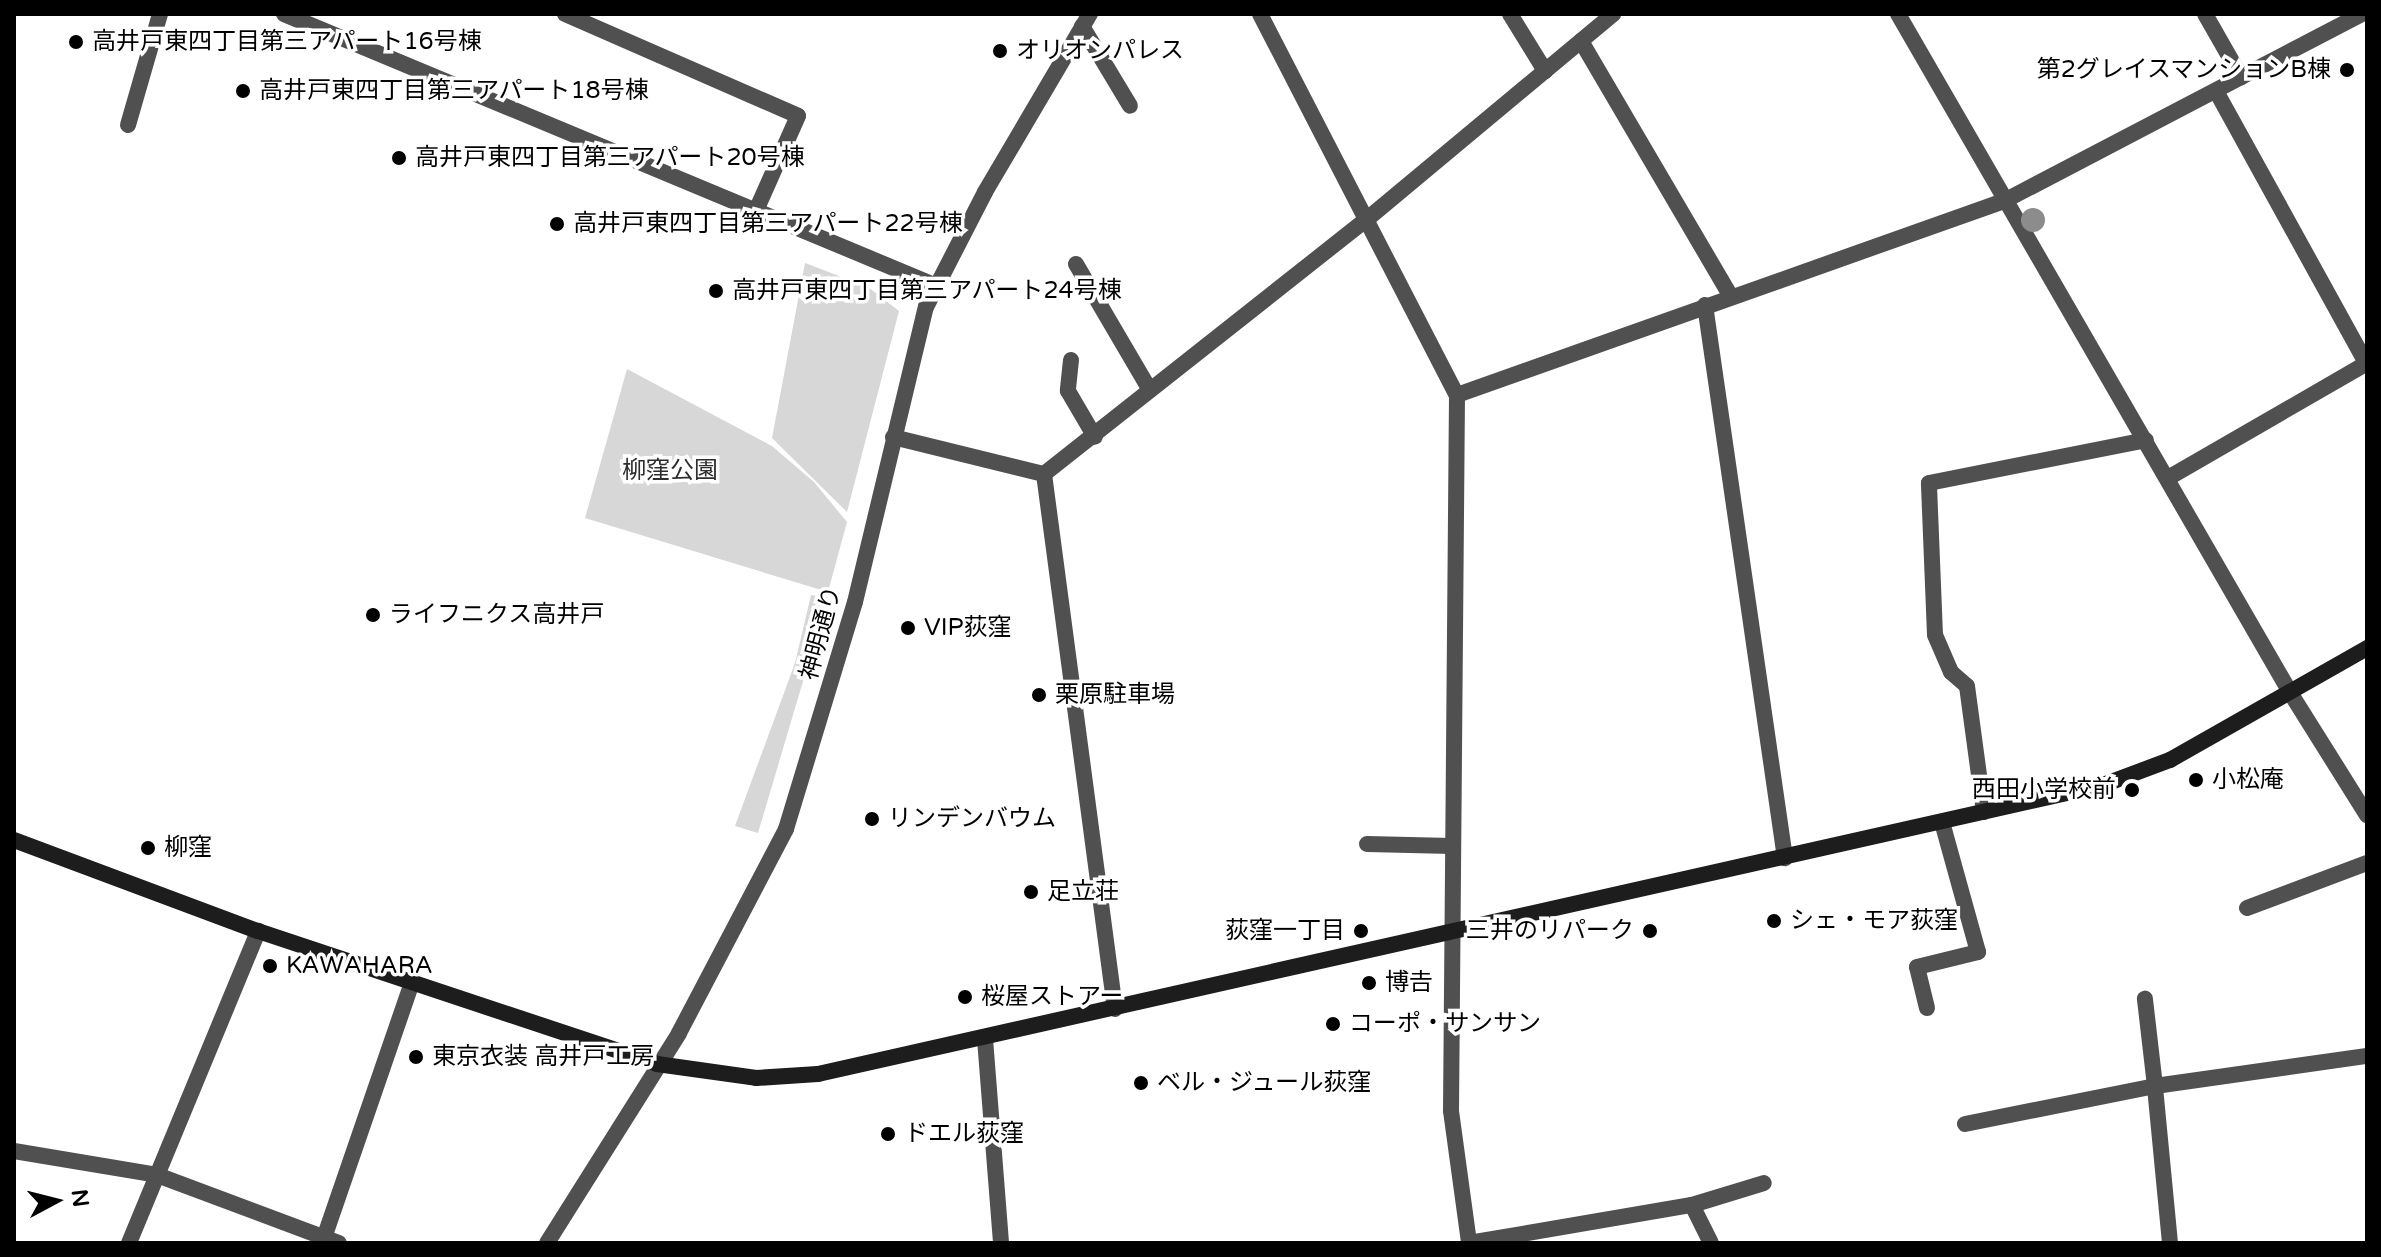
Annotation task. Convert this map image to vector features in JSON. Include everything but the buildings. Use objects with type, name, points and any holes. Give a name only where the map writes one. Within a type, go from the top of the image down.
[{"type":"street","points":[[128,125],[160,14]]},
{"type":"street","points":[[284,14],[934,285]]},
{"type":"street","points":[[565,14],[798,116],[756,211]]},
{"type":"street","points":[[1260,14],[1457,395],[1451,1111],[1469,1243],[1692,1205],[1764,1183]]},
{"type":"street","points":[[1510,14],[1545,71]]},
{"type":"street","points":[[893,437],[1044,474],[1095,437],[1366,220],[1613,14]]},
{"type":"street","points":[[1898,14],[2291,694],[2367,815]]},
{"type":"street","points":[[2205,14],[2241,77]]},
{"type":"street","points":[[1457,395],[1730,295],[2004,201],[2361,14]]},
{"type":"street","points":[[1086,20],[1130,106]]},
{"type":"street","name":"神明通り","points":[[547,1243],[657,1064],[786,829],[822,725],[934,285],[1086,20]]},
{"type":"street","points":[[1581,41],[1730,295]]},
{"type":"street","points":[[2168,478],[2366,363],[2216,91]]},
{"type":"street","points":[[1076,264],[1150,390]]},
{"type":"street","points":[[1705,305],[1785,858]]},
{"type":"street","points":[[1071,360],[1068,391],[1095,437]]},
{"type":"street","points":[[1984,812],[1967,686],[1951,672],[1935,635],[1929,483],[2146,440]]},
{"type":"street","points":[[1044,474],[1115,1009]]},
{"type":"street","points":[[14,840],[258,931],[657,1064],[756,1078],[818,1074],[1451,935],[2103,785],[2170,760],[2291,694],[2367,648]]},
{"type":"street","points":[[1927,1008],[1917,967],[1978,952],[1942,822]]},
{"type":"street","points":[[1367,844],[1452,846]]},
{"type":"street","points":[[2247,908],[2367,863]]},
{"type":"street","points":[[129,1243],[258,931]]},
{"type":"street","points":[[14,1151],[157,1175],[332,1240],[412,982]]},
{"type":"street","points":[[2145,999],[2170,1243]]},
{"type":"street","points":[[985,1039],[1001,1243]]},
{"type":"street","points":[[1965,1124],[2155,1086],[2367,1056]]},
{"type":"street","points":[[1692,1205],[1711,1243]]},
{"type":"green space","name":"柳窪公園","points":[[805,263],[868,287],[899,311],[847,512],[772,438]]},
{"type":"green space","name":"柳窪公園","points":[[627,369],[772,446],[814,482],[847,522],[828,592],[585,518]]},
{"type":"green space","points":[[811,595],[828,597],[758,833],[735,826],[795,663]]},
{"type":"place","name":"高井戸東四丁目第三アパート16号棟","points":[[76,42]]},
{"type":"place","name":"オリオンパレス","points":[[1000,51]]},
{"type":"place","name":"第2グレイスマンションB棟","points":[[2347,70]]},
{"type":"place","name":"高井戸東四丁目第三アパート18号棟","points":[[243,91]]},
{"type":"place","name":"高井戸東四丁目第三アパート20号棟","points":[[399,158]]},
{"type":"place","name":"高井戸東四丁目第三アパート22号棟","points":[[557,224]]},
{"type":"place","name":"高井戸東四丁目第三アパート24号棟","points":[[716,291]]},
{"type":"place","name":"ライフニクス高井戸","points":[[373,615]]},
{"type":"place","name":"VIP荻窪","points":[[908,628]]},
{"type":"place","name":"栗原駐車場","points":[[1039,695]]},
{"type":"place","name":"小松庵","points":[[2196,780]]},
{"type":"place","name":"西田小学校前","points":[[2132,790]]},
{"type":"place","name":"リンデンバウム","points":[[872,819]]},
{"type":"place","name":"柳窪","points":[[148,848]]},
{"type":"place","name":"足立荘","points":[[1031,892]]},
{"type":"place","name":"シェ・モア荻窪","points":[[1774,921]]},
{"type":"place","name":"荻窪一丁目","points":[[1361,931]]},
{"type":"place","name":"三井のリパーク","points":[[1650,931]]},
{"type":"place","name":"KAWAHARA","points":[[270,966]]},
{"type":"place","name":"博𠮷","points":[[1369,983]]},
{"type":"place","name":"桜屋ストアー","points":[[965,997]]},
{"type":"place","name":"コーポ・サンサン","points":[[1333,1024]]},
{"type":"place","name":"東京衣装 高井戸工房","points":[[416,1057]]},
{"type":"place","name":"ベル・ジュール荻窪","points":[[1141,1083]]},
{"type":"place","name":"ドエル荻窪","points":[[888,1134]]}]
